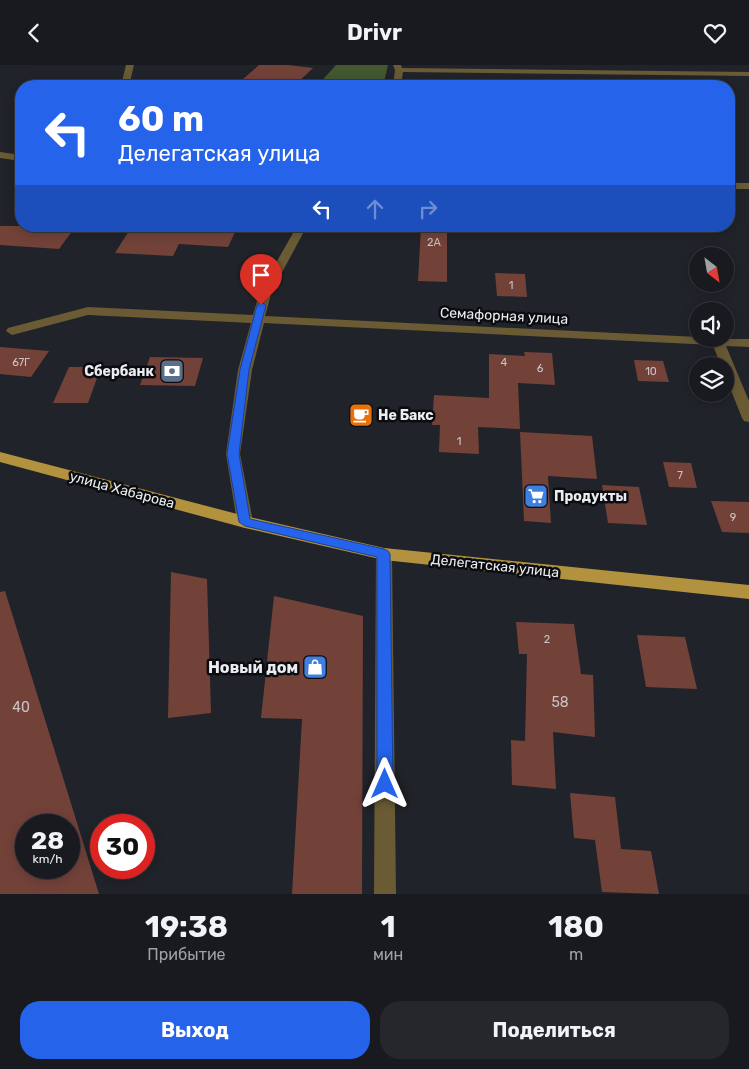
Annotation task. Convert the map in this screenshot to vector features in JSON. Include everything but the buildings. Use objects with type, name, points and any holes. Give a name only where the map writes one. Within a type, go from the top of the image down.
[{"type":"main road","name":"улица Хабарова","points":[[0,457],[245,522]]},
{"type":"main road","name":"Делегатская улица","points":[[245,522],[384,554],[749,592]]},
{"type":"street","points":[[126,80],[130,65]]},
{"type":"street","points":[[398,68],[749,74]]},
{"type":"street","points":[[0,155],[15,157]]},
{"type":"street","points":[[735,185],[749,186]]},
{"type":"street","points":[[245,522],[233,454],[244,370],[266,291],[299,232]]},
{"type":"street","name":"Семафорная улица","points":[[12,331],[88,311],[689,341]]},
{"type":"street","name":"Семафорная улица","points":[[734,343],[749,343]]},
{"type":"street","points":[[720,347],[749,417]]},
{"type":"street","points":[[384,554],[386,894]]},
{"type":"green space","points":[[336,65],[388,65],[384,80],[322,80]]},
{"type":"place","name":"Сбербанк","points":[[172,371]]},
{"type":"place","name":"Не Бакс","points":[[361,415]]},
{"type":"place","name":"Продукты","points":[[536,496]]},
{"type":"place","name":"Новый дом","points":[[315,667]]},
{"type":"route","points":[[261,305],[244,370],[233,454],[245,522],[384,554],[385,784]]}]
